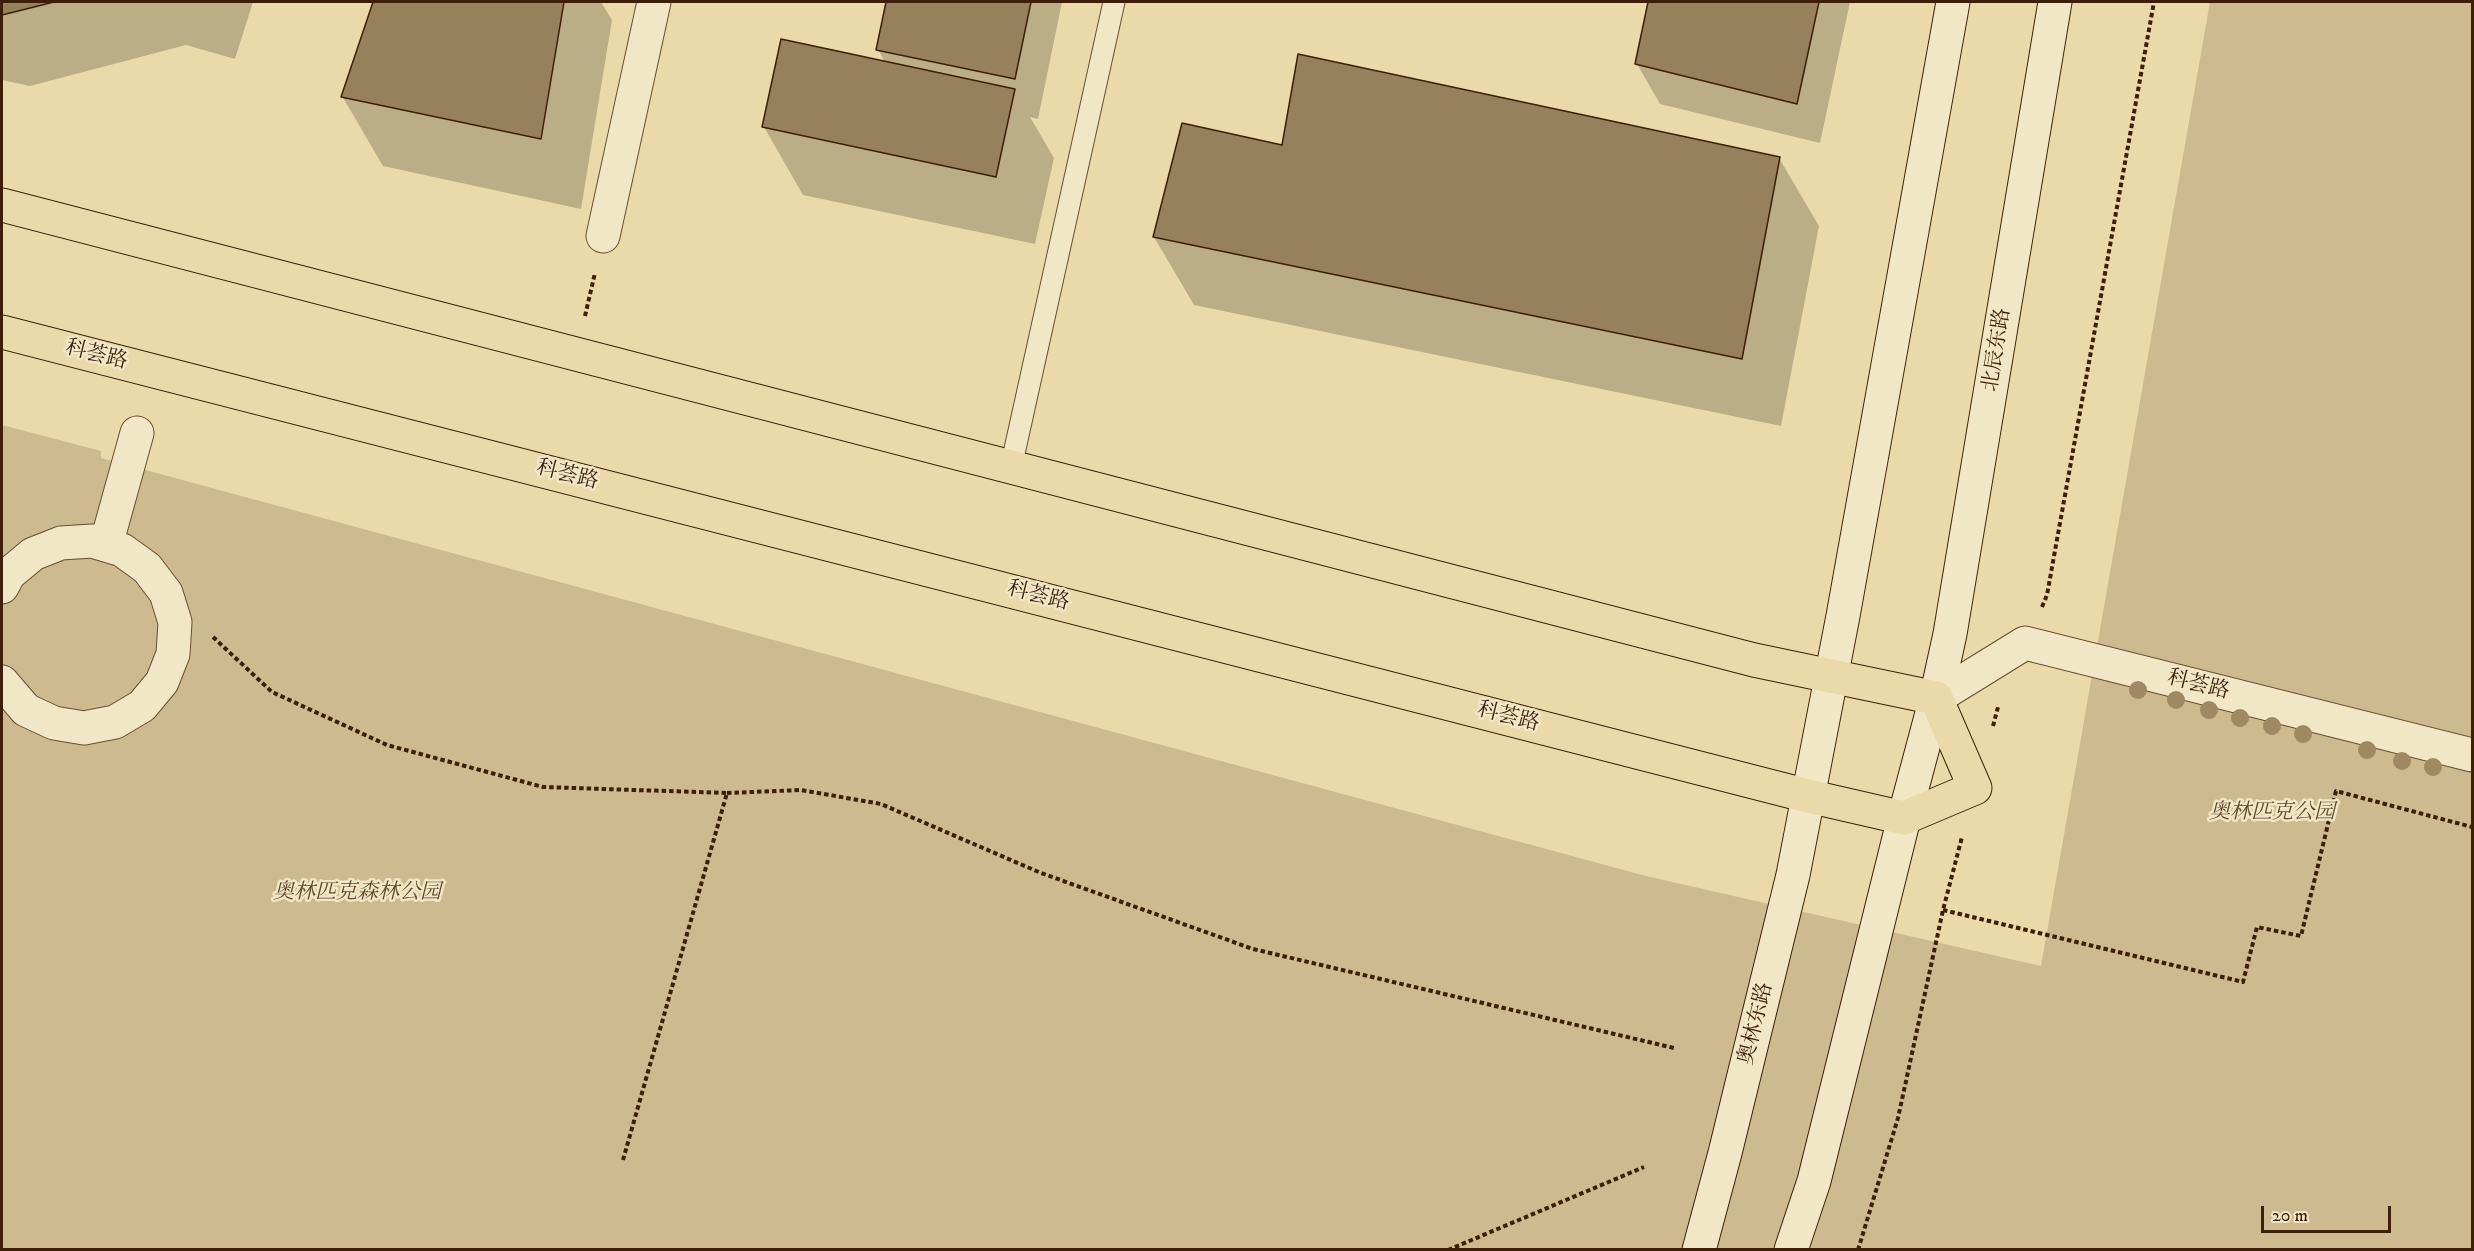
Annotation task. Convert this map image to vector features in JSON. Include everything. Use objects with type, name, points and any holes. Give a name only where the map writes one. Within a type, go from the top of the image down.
[{"type":"main road","points":[[603,236],[654,2]]},
{"type":"main road","points":[[1831,676],[1953,2]]},
{"type":"main road","name":"北辰东路","points":[[1904,818],[1936,698],[1956,603],[2055,2]]},
{"type":"main road","points":[[2,205],[1754,660],[1936,698],[1975,788],[1904,818],[1814,1181],[1791,1250]]},
{"type":"main road","name":"科荟路","points":[[2,332],[1808,796],[1904,818]]},
{"type":"main road","points":[[106,545],[137,433]]},
{"type":"main road","points":[[2,587],[9,574],[33,554],[61,543],[92,541],[122,550],[147,568],[166,593],[175,622],[173,654],[162,682],[142,706],[115,722],[84,728],[54,723],[26,710],[2,682]]},
{"type":"main road","name":"科荟路","points":[[1936,698],[2025,643],[2472,755]]},
{"type":"main road","name":"奥林东路","points":[[1699,1250],[1791,885],[1831,676]]},
{"type":"lane","points":[[1011,467],[1114,2]]},
{"type":"path","points":[[572,353],[590,301],[603,236]]},
{"type":"path","points":[[166,593],[272,692],[387,746],[543,787],[727,793],[801,790],[881,804],[1041,873],[1253,949],[1674,1048]]},
{"type":"path","points":[[1943,910],[2243,982],[2257,927],[2301,936],[2336,791],[2472,826]]},
{"type":"path","points":[[623,1160],[727,793]]},
{"type":"path","points":[[1448,1250],[1644,1167]]},
{"type":"green space","name":"奥林匹克森林公园","points":[[2210,2],[2472,2],[2472,1249],[2,1249],[2,425],[101,451],[101,458],[1646,876],[2041,966]]},
{"type":"building","points":[[2,2],[54,2],[2,15]]},
{"type":"building","points":[[373,2],[564,2],[541,139],[341,97]]},
{"type":"building","points":[[886,2],[1031,2],[1015,79],[876,50]]},
{"type":"building","points":[[1648,2],[1819,2],[1797,104],[1635,64]]},
{"type":"building","points":[[781,39],[1015,89],[996,177],[762,127]]},
{"type":"building","points":[[1298,54],[1780,157],[1742,359],[1153,237],[1182,123],[1282,145]]},
{"type":"park label","name":"奥林匹克公园","points":[[2272,814]]}]
